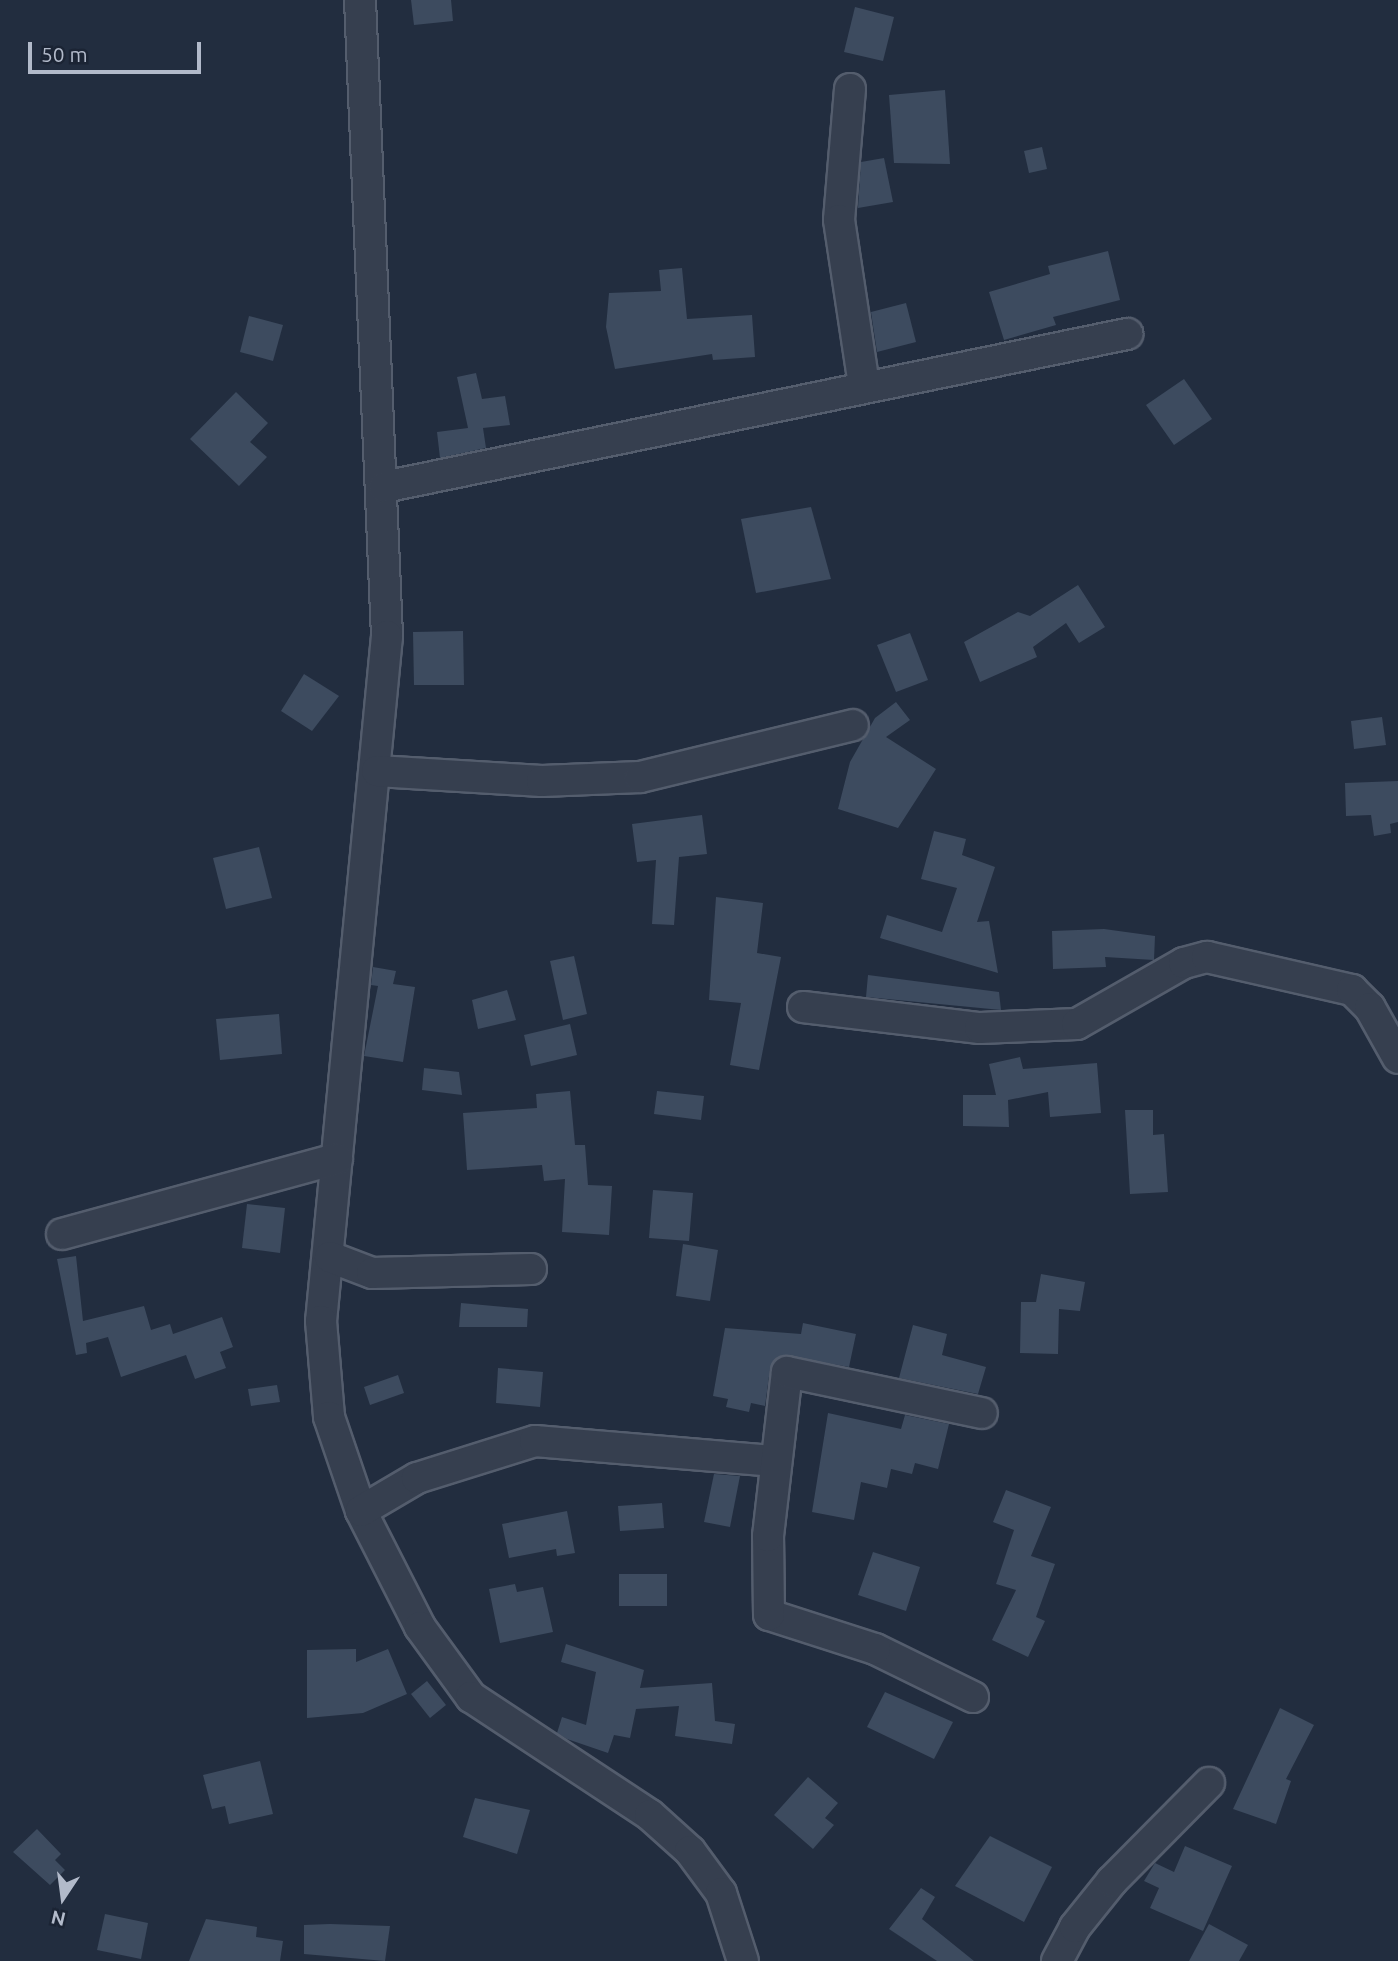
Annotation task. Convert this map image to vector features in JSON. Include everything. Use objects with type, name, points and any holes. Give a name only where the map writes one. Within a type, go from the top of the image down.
[{"type":"street","points":[[360,0],[384,486],[387,636],[377,771],[354,930],[330,1257],[321,1321],[329,1417],[361,1511],[420,1627],[471,1697],[650,1815],[690,1851],[721,1894],[743,1961]]},
{"type":"street","points":[[850,89],[839,220],[864,385]]},
{"type":"street","points":[[384,486],[864,385],[1127,334]]},
{"type":"street","points":[[377,771],[542,781],[640,777],[853,725]]},
{"type":"street","points":[[803,1007],[980,1028],[1077,1024],[1184,963],[1207,957],[1352,990],[1370,1008],[1398,1058]]},
{"type":"street","points":[[62,1234],[337,1159]]},
{"type":"street","points":[[330,1257],[372,1273],[531,1269]]},
{"type":"street","points":[[973,1697],[875,1649],[769,1615],[772,1461],[787,1371],[982,1413]]},
{"type":"street","points":[[361,1511],[418,1478],[535,1441],[772,1461]]},
{"type":"street","points":[[1057,1961],[1075,1927],[1112,1881],[1209,1783]]},
{"type":"building","points":[[411,0],[451,0],[453,21],[414,25]]},
{"type":"building","points":[[855,7],[894,17],[883,61],[844,52]]},
{"type":"building","points":[[945,90],[950,164],[894,163],[889,95]]},
{"type":"building","points":[[1042,147],[1047,169],[1029,173],[1024,151]]},
{"type":"building","points":[[884,158],[893,202],[858,208],[861,162]]},
{"type":"building","points":[[1108,251],[1120,300],[1053,317],[1056,325],[1004,340],[989,292],[1050,274],[1048,266]]},
{"type":"building","points":[[682,268],[687,319],[752,315],[755,357],[713,360],[712,354],[615,369],[606,327],[609,293],[661,291],[659,270]]},
{"type":"building","points":[[906,303],[916,342],[877,352],[871,312]]},
{"type":"building","points":[[249,316],[283,325],[273,361],[240,352]]},
{"type":"building","points":[[476,373],[482,399],[505,396],[510,425],[483,428],[486,448],[440,458],[437,432],[468,428],[457,377]]},
{"type":"building","points":[[1184,379],[1212,419],[1174,445],[1146,405]]},
{"type":"building","points":[[236,392],[268,423],[250,442],[267,457],[239,486],[190,439]]},
{"type":"building","points":[[811,507],[831,579],[756,593],[741,519]]},
{"type":"building","points":[[1078,585],[1105,627],[1079,643],[1066,623],[1033,647],[1037,657],[980,682],[964,642],[1018,612],[1030,616]]},
{"type":"building","points":[[463,631],[464,685],[414,685],[413,632]]},
{"type":"building","points":[[910,633],[928,680],[896,692],[877,645]]},
{"type":"building","points":[[304,674],[339,696],[312,731],[281,711]]},
{"type":"building","points":[[896,702],[910,720],[886,737],[936,769],[898,828],[838,809],[850,762],[875,718]]},
{"type":"building","points":[[1382,717],[1386,745],[1354,749],[1351,721]]},
{"type":"building","points":[[1398,781],[1398,822],[1390,824],[1391,833],[1374,836],[1371,815],[1346,816],[1345,783]]},
{"type":"building","points":[[702,815],[707,854],[679,857],[674,925],[652,924],[656,860],[637,862],[632,824]]},
{"type":"building","points":[[934,831],[966,839],[962,855],[995,867],[977,922],[989,921],[998,973],[880,938],[887,915],[942,932],[957,888],[921,879]]},
{"type":"building","points":[[259,847],[272,898],[226,909],[213,858]]},
{"type":"building","points":[[716,897],[763,903],[757,953],[781,957],[759,1070],[730,1065],[741,1003],[709,1000]]},
{"type":"building","points":[[1104,929],[1155,936],[1154,960],[1105,957],[1106,967],[1053,969],[1052,931]]},
{"type":"building","points":[[574,956],[587,1014],[563,1020],[550,961]]},
{"type":"building","points":[[373,967],[396,971],[393,984],[415,987],[403,1062],[364,1056],[378,986],[371,985]]},
{"type":"building","points":[[868,975],[999,992],[1001,1010],[866,997]]},
{"type":"building","points":[[507,990],[516,1020],[478,1029],[472,1000]]},
{"type":"building","points":[[279,1014],[282,1054],[220,1060],[216,1019]]},
{"type":"building","points":[[570,1024],[577,1055],[531,1066],[524,1035]]},
{"type":"building","points":[[1020,1057],[1023,1069],[1097,1063],[1101,1113],[1050,1117],[1048,1092],[1008,1100],[1009,1127],[963,1126],[963,1095],[996,1095],[989,1064]]},
{"type":"building","points":[[424,1068],[459,1072],[462,1095],[422,1090]]},
{"type":"building","points":[[570,1091],[575,1145],[585,1145],[588,1185],[612,1186],[609,1235],[562,1232],[565,1179],[544,1181],[542,1165],[467,1170],[463,1113],[537,1108],[536,1094]]},
{"type":"building","points":[[657,1091],[704,1096],[701,1120],[654,1114]]},
{"type":"building","points":[[1125,1110],[1153,1110],[1153,1135],[1164,1134],[1168,1192],[1130,1194]]},
{"type":"building","points":[[653,1190],[693,1193],[689,1241],[649,1238]]},
{"type":"building","points":[[247,1204],[285,1208],[280,1253],[242,1248]]},
{"type":"building","points":[[683,1244],[718,1250],[710,1301],[676,1296]]},
{"type":"building","points":[[76,1256],[83,1321],[144,1306],[151,1330],[170,1324],[173,1334],[222,1317],[233,1347],[220,1352],[226,1368],[195,1379],[186,1355],[121,1377],[108,1337],[86,1343],[87,1353],[76,1355],[57,1259]]},
{"type":"building","points":[[1041,1274],[1085,1282],[1080,1311],[1059,1309],[1058,1354],[1020,1353],[1021,1302],[1036,1302]]},
{"type":"building","points":[[461,1303],[528,1309],[527,1327],[459,1327]]},
{"type":"building","points":[[803,1323],[856,1334],[849,1367],[782,1355],[770,1369],[765,1406],[751,1403],[749,1412],[726,1407],[728,1399],[713,1396],[725,1328],[801,1334]]},
{"type":"building","points":[[913,1325],[947,1334],[942,1355],[986,1367],[978,1394],[899,1378]]},
{"type":"building","points":[[498,1368],[543,1372],[540,1407],[496,1403]]},
{"type":"building","points":[[398,1375],[404,1393],[370,1405],[364,1387]]},
{"type":"building","points":[[277,1385],[280,1402],[251,1406],[248,1389]]},
{"type":"building","points":[[828,1413],[901,1429],[905,1415],[949,1424],[938,1469],[915,1463],[912,1474],[891,1469],[887,1488],[861,1482],[854,1520],[812,1512]]},
{"type":"building","points":[[714,1474],[740,1476],[730,1527],[704,1522]]},
{"type":"building","points":[[1006,1490],[1051,1507],[1031,1556],[1055,1564],[1036,1617],[1045,1621],[1028,1657],[992,1640],[1016,1590],[996,1584],[1014,1530],[993,1522]]},
{"type":"building","points":[[662,1503],[664,1528],[620,1531],[618,1506]]},
{"type":"building","points":[[567,1511],[575,1553],[557,1556],[556,1549],[509,1558],[502,1524]]},
{"type":"building","points":[[873,1552],[920,1567],[906,1611],[858,1595]]},
{"type":"building","points":[[619,1574],[667,1574],[667,1606],[619,1606]]},
{"type":"building","points":[[515,1584],[517,1592],[543,1587],[553,1632],[500,1643],[489,1589]]},
{"type":"building","points":[[566,1644],[644,1670],[640,1688],[712,1683],[715,1721],[735,1724],[732,1744],[675,1736],[679,1706],[636,1709],[630,1738],[614,1735],[608,1753],[557,1733],[562,1717],[586,1725],[596,1672],[561,1662]]},
{"type":"building","points":[[356,1649],[356,1662],[388,1649],[407,1694],[363,1713],[307,1718],[307,1650]]},
{"type":"building","points":[[427,1681],[446,1705],[430,1718],[411,1694]]},
{"type":"building","points":[[885,1692],[953,1722],[934,1759],[867,1727]]},
{"type":"building","points":[[1280,1708],[1314,1725],[1286,1779],[1291,1781],[1276,1824],[1233,1809]]},
{"type":"building","points":[[260,1761],[273,1814],[229,1824],[225,1806],[212,1809],[203,1775]]},
{"type":"building","points":[[808,1777],[838,1803],[825,1818],[834,1825],[813,1849],[774,1815]]},
{"type":"building","points":[[475,1798],[530,1810],[517,1854],[463,1837]]},
{"type":"building","points":[[37,1829],[61,1854],[55,1860],[65,1870],[50,1885],[13,1852]]},
{"type":"building","points":[[990,1836],[1052,1867],[1024,1922],[955,1886]]},
{"type":"building","points":[[1185,1846],[1232,1866],[1203,1931],[1150,1908],[1159,1888],[1144,1881],[1155,1863],[1174,1872]]},
{"type":"building","points":[[921,1888],[935,1897],[922,1919],[974,1961],[937,1961],[889,1929]]},
{"type":"building","points":[[105,1914],[148,1923],[141,1959],[97,1950]]},
{"type":"building","points":[[206,1919],[257,1927],[256,1937],[283,1941],[280,1961],[189,1961]]},
{"type":"building","points":[[1209,1924],[1248,1945],[1239,1961],[1189,1961]]},
{"type":"building","points":[[304,1925],[390,1926],[385,1961],[304,1954]]}]
